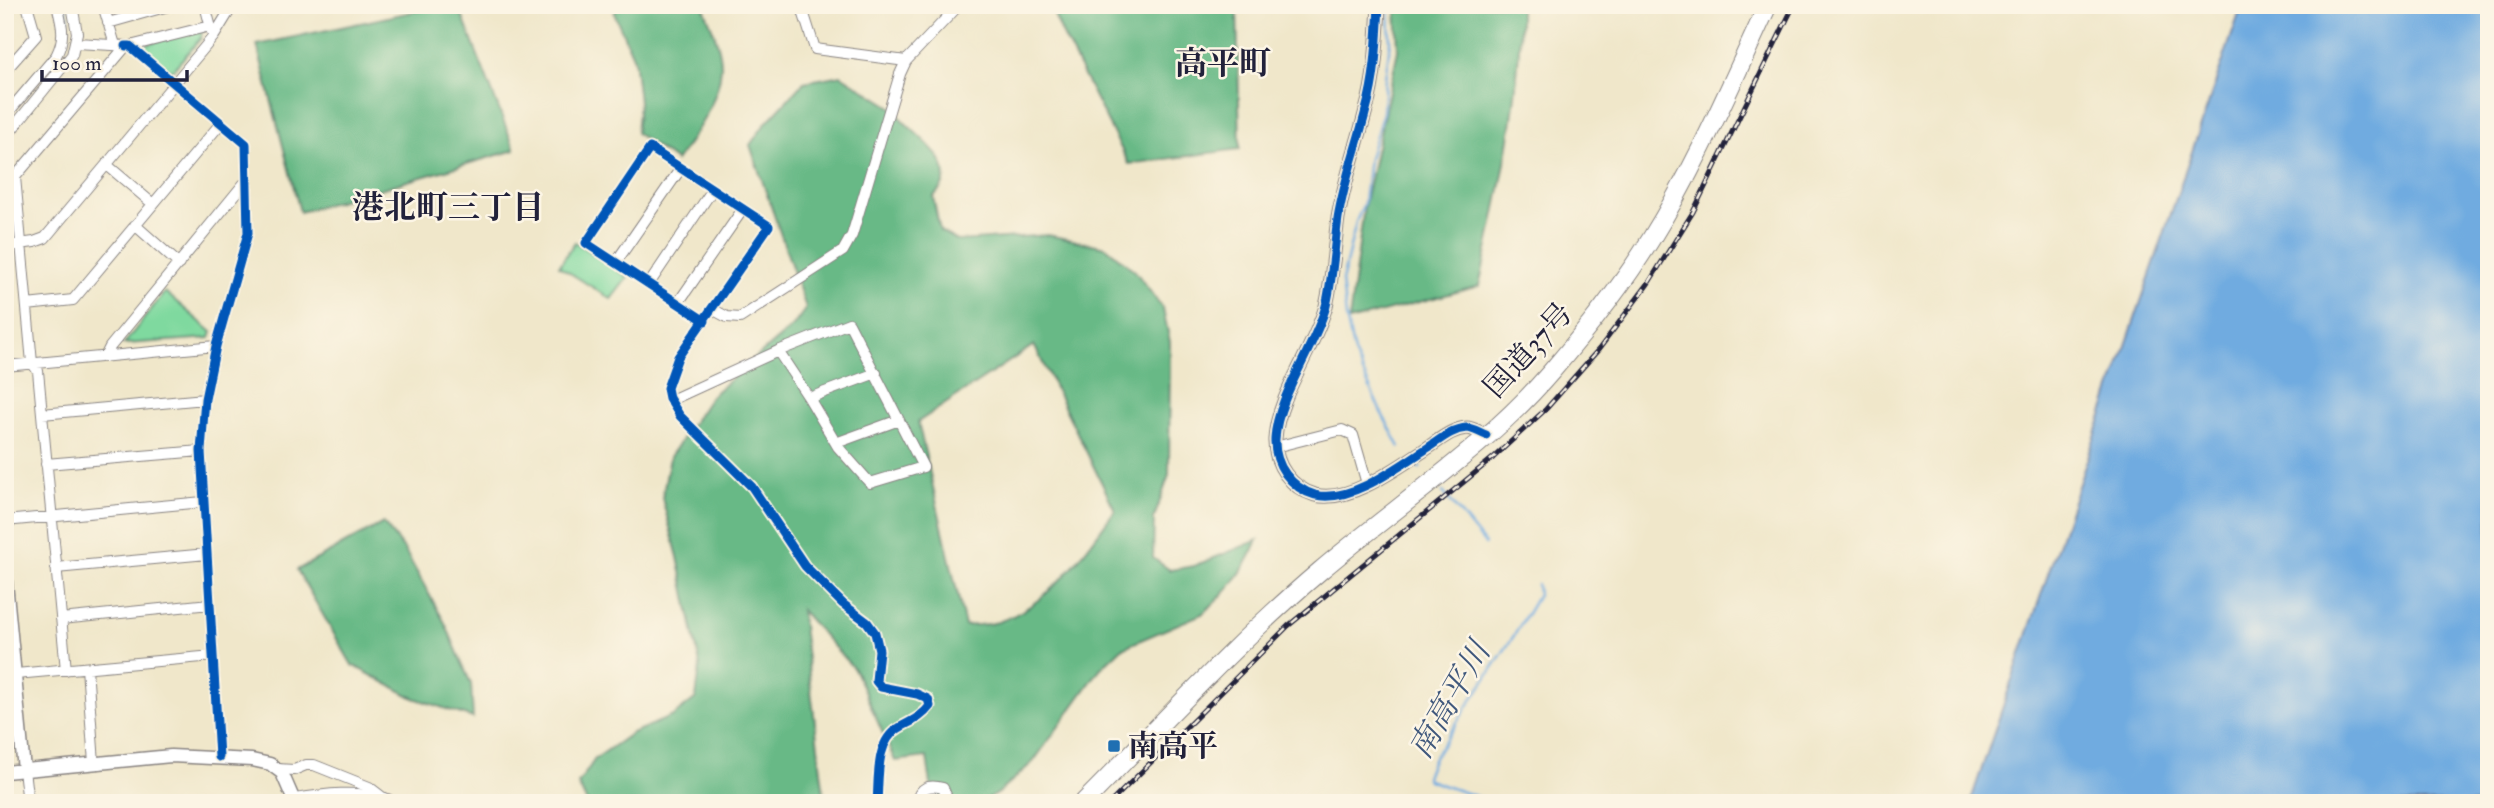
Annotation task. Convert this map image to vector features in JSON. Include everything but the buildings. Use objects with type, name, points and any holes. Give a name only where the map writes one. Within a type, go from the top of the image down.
[{"type":"highway","name":"国道37号","points":[[1083,803],[1221,663],[1301,587],[1486,435],[1549,375],[1609,299],[1644,249],[1685,179],[1768,5]]},
{"type":"highway","points":[[295,803],[340,797],[373,799],[388,803]]},
{"type":"street","points":[[5,72],[36,36],[27,5]]},
{"type":"street","points":[[103,5],[115,45]]},
{"type":"street","points":[[108,23],[172,5]]},
{"type":"street","points":[[205,5],[212,31]]},
{"type":"street","points":[[5,246],[45,238],[176,83],[233,5]]},
{"type":"street","points":[[247,5],[254,6]]},
{"type":"street","points":[[801,5],[815,50],[906,61]]},
{"type":"street","points":[[712,309],[727,317],[740,318],[843,251],[852,235],[906,61],[959,5]]},
{"type":"street","points":[[1379,5],[1375,65],[1367,108],[1350,162],[1338,218],[1334,265],[1325,307],[1317,332],[1284,404],[1277,425],[1275,447],[1284,472],[1294,483],[1312,494],[1324,496],[1340,495],[1367,484],[1453,431],[1469,428],[1486,435]]},
{"type":"street","points":[[5,116],[56,56],[64,29],[58,9],[72,8],[77,33],[76,43],[67,64],[5,138]]},
{"type":"street","points":[[76,43],[128,46],[212,31]]},
{"type":"street","points":[[128,46],[176,83],[246,144],[248,233],[216,346],[205,399],[201,451],[219,757]]},
{"type":"street","points":[[66,670],[50,516],[43,414],[38,371],[32,363],[15,177],[128,46]]},
{"type":"street","points":[[27,305],[73,300],[221,123]]},
{"type":"street","points":[[705,321],[586,243],[650,148],[769,226],[705,321],[678,357],[667,388],[680,416],[752,487],[805,566],[842,604],[867,622],[875,634],[879,650],[876,681],[881,687],[917,694],[928,699],[930,706],[923,716],[896,729],[884,741],[877,803]]},
{"type":"street","points":[[107,165],[153,204]]},
{"type":"street","points":[[617,262],[681,168]]},
{"type":"street","points":[[5,170],[15,177]]},
{"type":"street","points":[[105,357],[110,347],[247,180]]},
{"type":"street","points":[[649,284],[713,189]]},
{"type":"street","points":[[678,303],[743,209]]},
{"type":"street","points":[[135,225],[179,264]]},
{"type":"street","points":[[671,400],[778,351],[849,323],[922,467],[870,484],[836,443],[778,351]]},
{"type":"street","points":[[5,366],[216,346]]},
{"type":"street","points":[[809,398],[876,373]]},
{"type":"street","points":[[43,414],[205,399]]},
{"type":"street","points":[[836,443],[899,419]]},
{"type":"street","points":[[1275,447],[1342,430],[1353,435],[1367,484]]},
{"type":"street","points":[[46,464],[201,451]]},
{"type":"street","points":[[5,522],[203,502]]},
{"type":"street","points":[[56,569],[208,554]]},
{"type":"street","points":[[5,572],[10,675],[28,803]]},
{"type":"street","points":[[61,619],[210,604]]},
{"type":"street","points":[[10,675],[213,656]]},
{"type":"street","points":[[87,668],[93,763]]},
{"type":"street","points":[[5,772],[171,756],[252,760],[270,764],[282,773],[295,803]]},
{"type":"street","points":[[276,769],[294,770],[314,765],[369,787],[388,803]]},
{"type":"street","points":[[916,803],[924,788],[931,785],[943,788],[946,795],[943,803]]},
{"type":"green space","points":[[444,5],[458,5],[515,150],[300,212],[257,45]]},
{"type":"green space","points":[[620,5],[703,5],[715,36],[721,68],[716,93],[705,117],[676,161],[636,133],[639,102],[634,59],[614,13]]},
{"type":"green space","points":[[1050,5],[1237,5],[1240,149],[1129,164]]},
{"type":"green space","points":[[1396,5],[1520,5],[1517,76],[1508,147],[1479,286],[1349,321],[1364,207],[1398,50]]},
{"type":"green space","points":[[202,29],[201,38],[170,71],[139,46]]},
{"type":"green space","points":[[841,75],[893,108],[935,152],[945,173],[942,186],[933,197],[940,231],[958,241],[1048,235],[1106,247],[1135,271],[1163,309],[1170,342],[1169,475],[1154,518],[1153,558],[1170,570],[1194,566],[1258,540],[1241,571],[1212,606],[1202,614],[1122,648],[1100,669],[1033,762],[997,794],[980,803],[942,803],[931,785],[927,757],[895,761],[855,670],[801,610],[825,803],[587,803],[578,784],[595,759],[632,733],[673,716],[696,698],[700,665],[678,557],[662,498],[670,457],[711,396],[793,326],[806,308],[750,145],[765,124],[804,82]],"holes":[[[1034,345],[1115,510],[1079,559],[1034,603],[998,622],[965,626],[918,422]]]},
{"type":"green space","points":[[575,242],[628,277],[611,299],[559,266]]},
{"type":"green space","points":[[165,292],[212,332],[210,338],[124,344]]},
{"type":"green space","points":[[383,523],[404,549],[445,623],[471,684],[473,718],[414,698],[352,665],[297,570]]},
{"type":"water","points":[[2242,5],[2489,5],[2489,803],[1970,803]]},
{"type":"waterway","points":[[64,5],[68,19]]},
{"type":"waterway","name":"南高平川","points":[[1389,5],[1390,44],[1383,112],[1369,158],[1364,203],[1356,222],[1342,281],[1354,353],[1400,447]]},
{"type":"waterway","name":"南高平川","points":[[1443,492],[1485,544]]},
{"type":"waterway","name":"南高平川","points":[[1495,803],[1428,780],[1426,777],[1433,759],[1538,595],[1537,584]]},
{"type":"railway","points":[[1110,803],[1288,626],[1493,458],[1546,409],[1599,349],[1648,284],[1693,212],[1794,5]]},
{"type":"cycle path","points":[[1379,5],[1372,84],[1338,218],[1326,306],[1282,407],[1275,439],[1277,458],[1298,487],[1315,495],[1329,496],[1344,494],[1375,481],[1456,430],[1469,428],[1486,435]]},
{"type":"cycle path","points":[[126,46],[130,46],[246,144],[248,233],[216,346],[205,399],[201,451],[219,757]]},
{"type":"cycle path","points":[[705,321],[586,243],[650,148],[769,226],[678,357],[667,388],[669,398],[680,416],[752,487],[805,566],[843,604],[867,622],[875,633],[879,650],[876,681],[881,687],[917,694],[928,699],[930,706],[927,710],[891,734],[886,742],[880,761],[877,803]]},
{"type":"place","name":"南高平","points":[[1114,746]]},
{"type":"district","name":"高平町","points":[[1223,63]]},
{"type":"district","name":"港北町三丁目","points":[[448,207]]}]
